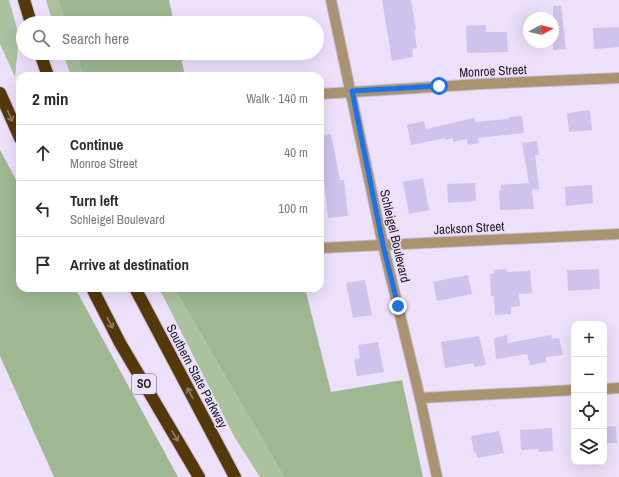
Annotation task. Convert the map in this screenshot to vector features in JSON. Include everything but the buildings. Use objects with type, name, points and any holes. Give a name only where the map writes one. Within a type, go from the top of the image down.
[{"type":"highway","points":[[24,0],[29,16]]},
{"type":"highway","points":[[42,60],[47,72]]},
{"type":"highway","points":[[0,93],[16,129]]},
{"type":"highway","name":"SO","points":[[94,292],[120,343],[199,477]]},
{"type":"highway","name":"Southern State Parkway","points":[[137,292],[235,477]]},
{"type":"street","name":"Schleigel Boulevard","points":[[331,0],[352,91],[383,245],[420,398],[437,477]]},
{"type":"street","name":"Monroe Street","points":[[324,94],[619,78]]},
{"type":"street","name":"Jackson Street","points":[[324,248],[619,234]]},
{"type":"street","points":[[607,389],[619,388]]},
{"type":"street","points":[[420,398],[571,390]]},
{"type":"green space","points":[[0,0],[9,0],[16,25],[17,60],[15,77],[0,44]]},
{"type":"green space","points":[[46,0],[58,0],[64,16],[51,16]]},
{"type":"green space","points":[[58,0],[169,0],[172,16],[64,16]]},
{"type":"green space","points":[[65,60],[78,60],[82,72],[70,72]]},
{"type":"green space","points":[[78,60],[182,60],[184,72],[82,72]]},
{"type":"green space","points":[[0,150],[16,180],[16,292],[77,292],[178,477],[54,477],[0,356]]},
{"type":"green space","points":[[161,292],[176,292],[284,477],[260,477],[235,438]]},
{"type":"green space","points":[[176,292],[306,292],[331,392],[402,380],[423,477],[284,477]]},
{"type":"route","points":[[398,306],[383,245],[352,91],[439,86]]}]
